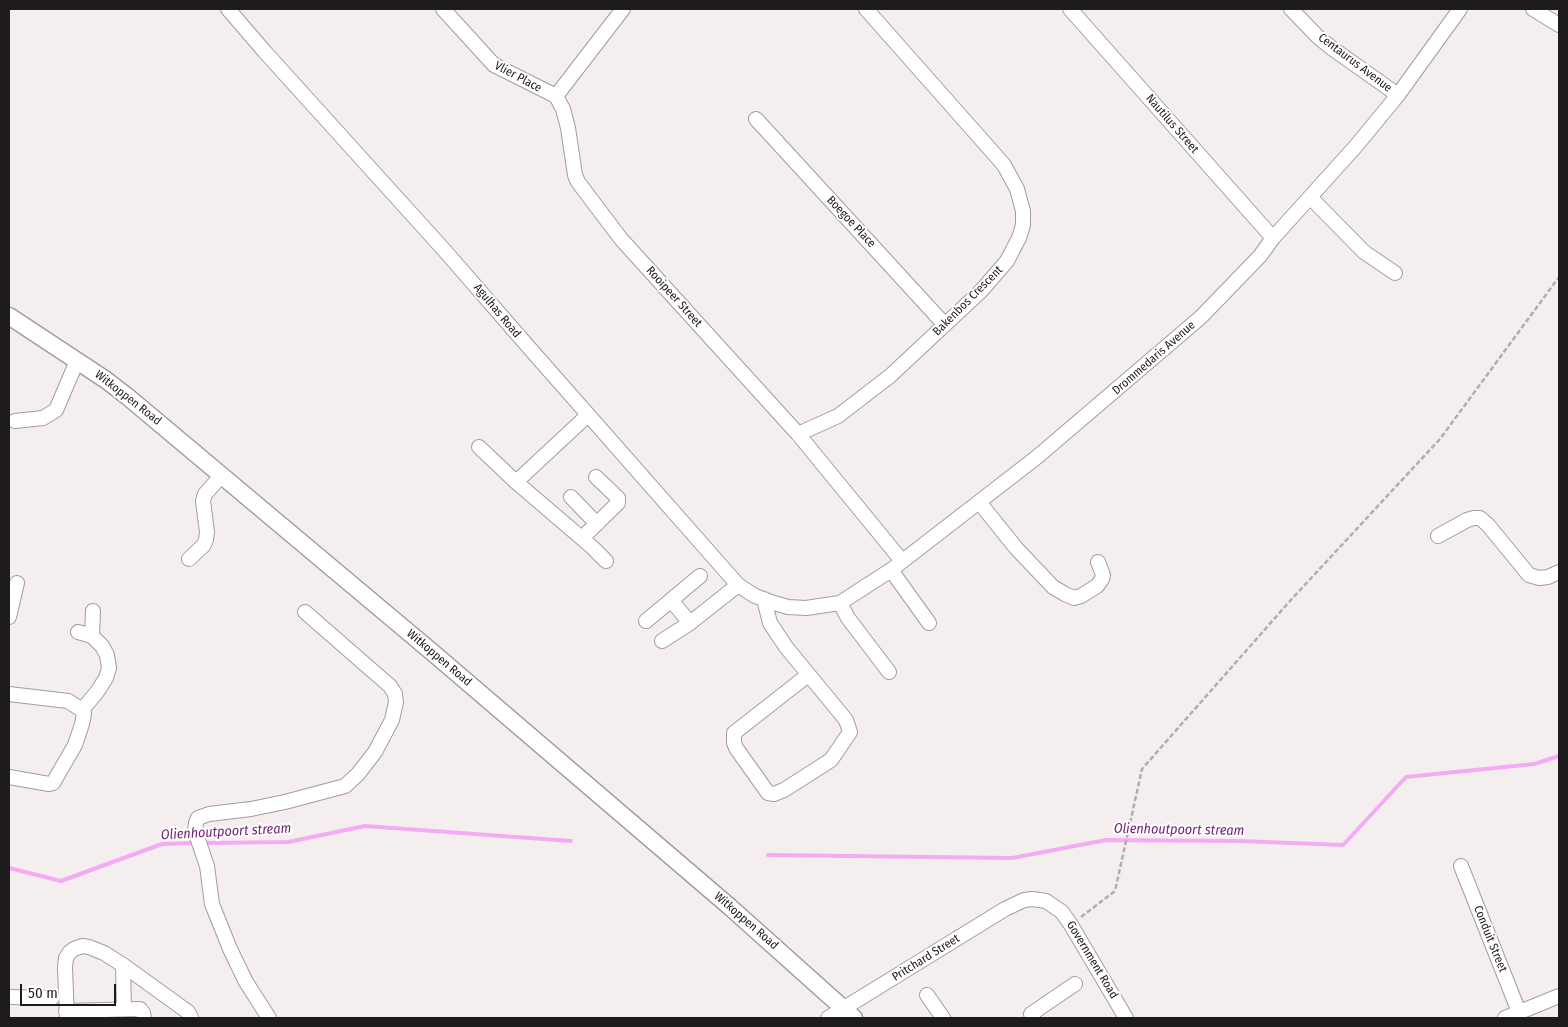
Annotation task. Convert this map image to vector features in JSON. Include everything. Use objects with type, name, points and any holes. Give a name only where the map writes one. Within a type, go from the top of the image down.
[{"type":"main road","name":"Witkoppen Road","points":[[9,316],[118,388],[424,645],[715,894],[848,1014]]},
{"type":"street","name":"Agulhas Road","points":[[228,9],[445,251],[738,585],[755,596],[769,601]]},
{"type":"street","name":"Vlier Place","points":[[443,9],[494,65],[556,96]]},
{"type":"street","points":[[556,96],[623,9]]},
{"type":"street","name":"Bakenbos Crescent","points":[[798,434],[838,416],[868,394],[945,325],[981,291],[1007,261],[1020,238],[1023,225],[1023,211],[1018,189],[1004,165],[866,9]]},
{"type":"street","name":"Nautilus Street","points":[[1070,9],[1273,238]]},
{"type":"street","name":"Centaurus Avenue","points":[[1291,9],[1318,37],[1398,95]]},
{"type":"street","name":"Drommedaris Avenue","points":[[769,601],[788,607],[806,608],[840,604],[896,565],[979,502],[1077,424],[1193,324],[1239,279],[1273,238],[1356,146],[1398,95],[1460,9]]},
{"type":"street","points":[[1533,9],[1559,25]]},
{"type":"street","name":"Rooipeer Street","points":[[556,96],[563,109],[568,128],[578,182],[621,239],[798,434],[896,565],[929,623]]},
{"type":"street","name":"Boegoe Place","points":[[756,119],[945,325]]},
{"type":"street","points":[[1310,197],[1364,252],[1395,272]]},
{"type":"street","points":[[14,420],[43,418],[56,410],[77,361]]},
{"type":"street","points":[[516,482],[558,444],[557,436],[560,431],[585,412]]},
{"type":"street","points":[[479,447],[516,482],[582,538],[606,562]]},
{"type":"street","points":[[189,559],[203,546],[206,540],[207,532],[203,500],[205,494],[222,475]]},
{"type":"street","points":[[582,538],[616,506],[618,500],[596,477]]},
{"type":"street","points":[[571,497],[597,524]]},
{"type":"street","points":[[979,502],[1022,554],[1053,587],[1065,594],[1074,598],[1097,586],[1103,576],[1098,562]]},
{"type":"street","points":[[1438,536],[1468,520],[1480,518],[1488,525],[1529,575],[1544,578],[1559,572]]},
{"type":"street","points":[[646,622],[700,576]]},
{"type":"street","points":[[9,617],[17,583]]},
{"type":"street","points":[[662,641],[738,585]]},
{"type":"street","points":[[671,600],[690,622]]},
{"type":"street","points":[[769,601],[770,623],[786,647],[846,720],[850,732],[831,760],[784,790],[774,794],[768,793],[736,748],[734,733],[808,675]]},
{"type":"street","points":[[840,604],[848,618],[889,672]]},
{"type":"street","points":[[92,636],[93,611]]},
{"type":"street","points":[[269,1018],[246,982],[212,904],[207,866],[195,831],[198,818],[227,810],[251,809],[285,802],[345,786],[358,774],[375,752],[392,720],[396,702],[394,690],[305,612]]},
{"type":"street","points":[[78,632],[92,636],[102,646],[107,655],[109,668],[106,678],[82,710]]},
{"type":"street","points":[[9,694],[68,701],[82,710],[84,714],[75,745],[53,783],[49,784],[9,777]]},
{"type":"street","name":"Conduit Street","points":[[1462,866],[1519,1012]]},
{"type":"street","name":"Government Road","points":[[1024,900],[1046,901],[1062,912],[1126,1018]]},
{"type":"street","name":"Pritchard Street","points":[[828,1018],[848,1014],[1005,908],[1024,900]]},
{"type":"street","points":[[144,1018],[143,1012],[140,1009],[67,1015],[65,968],[66,958],[69,953],[82,946],[104,953],[188,1012],[191,1018]]},
{"type":"street","points":[[123,965],[124,1009]]},
{"type":"street","points":[[1029,1017],[1075,984]]},
{"type":"street","points":[[927,995],[943,1018]]},
{"type":"street","points":[[1504,1018],[1559,996]]},
{"type":"street","points":[[9,997],[52,998]]},
{"type":"path","points":[[1071,925],[1115,891],[1142,769],[1289,602],[1440,439],[1559,277]]},
{"type":"waterway","name":"Olienhoutpoort stream","points":[[768,855],[1012,858],[1106,840],[1240,841],[1343,845],[1406,777],[1534,764],[1559,756]]},
{"type":"waterway","name":"Olienhoutpoort stream","points":[[203,843],[288,842],[365,826],[571,841]]},
{"type":"waterway","name":"Olienhoutpoort stream","points":[[9,868],[61,881],[162,844],[196,843]]}]
